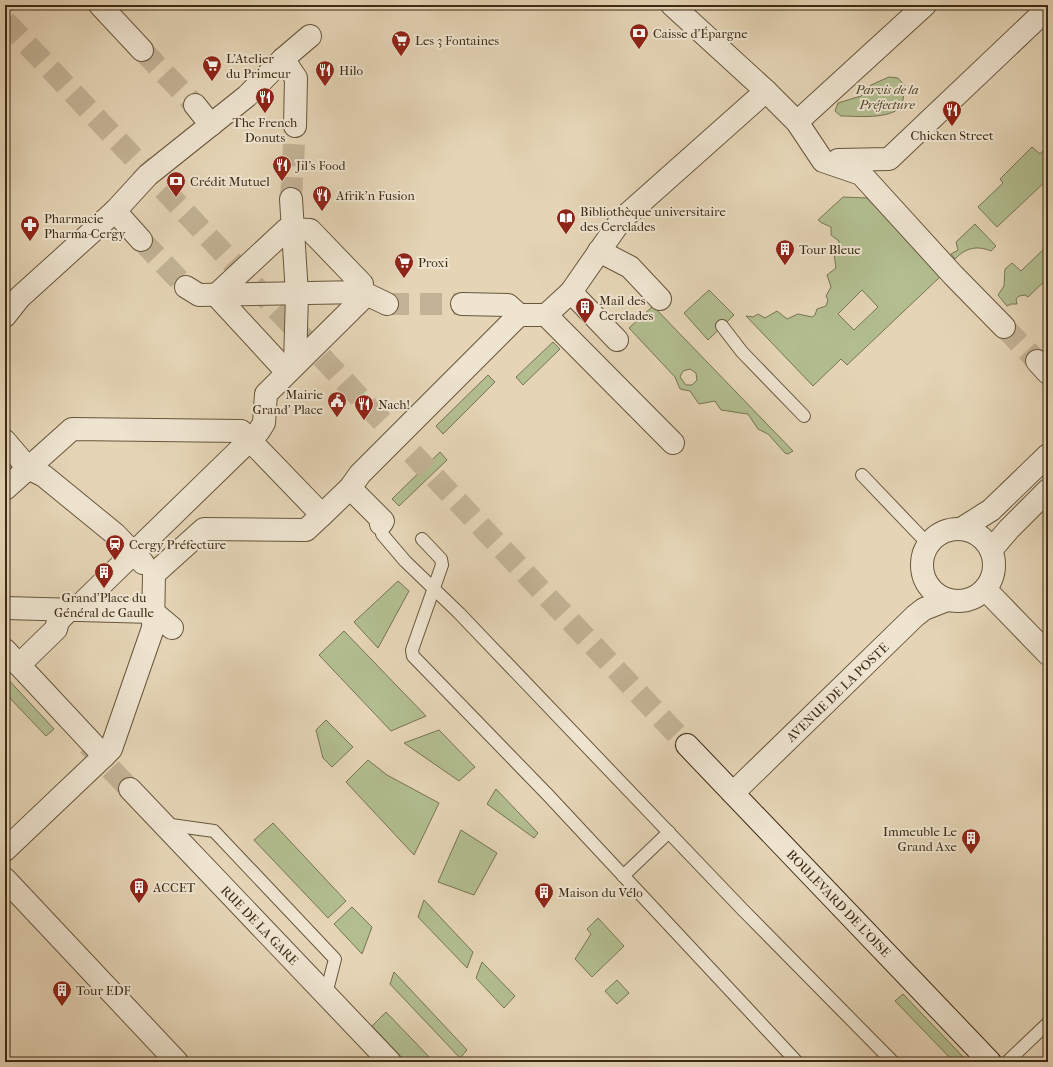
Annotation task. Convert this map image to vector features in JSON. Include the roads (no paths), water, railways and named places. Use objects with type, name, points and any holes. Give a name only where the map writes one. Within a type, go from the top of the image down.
[{"type":"street","points":[[100,5],[142,50]]},
{"type":"street","points":[[672,5],[766,91],[797,122],[823,161],[862,174],[953,275],[1004,327]]},
{"type":"street","points":[[797,122],[925,5]]},
{"type":"street","points":[[862,174],[890,159],[1048,8]]},
{"type":"street","points":[[5,316],[20,298],[115,211],[148,175],[247,96],[283,59],[310,36]]},
{"type":"street","points":[[283,59],[296,78],[295,126]]},
{"type":"street","points":[[462,304],[508,305],[519,315],[546,315],[571,292],[621,220],[766,91]]},
{"type":"street","points":[[195,105],[211,125]]},
{"type":"street","points":[[823,161],[890,159]]},
{"type":"street","points":[[291,199],[297,294],[291,368]]},
{"type":"street","points":[[115,211],[141,240]]},
{"type":"street","points":[[104,756],[12,657],[56,629],[58,621],[72,610],[133,553],[250,439],[264,423],[266,394],[362,299],[362,284],[310,230],[287,229],[216,295]]},
{"type":"street","points":[[599,252],[630,267],[660,299]]},
{"type":"street","points":[[186,287],[199,295],[362,292],[387,304]]},
{"type":"street","points":[[571,292],[617,340]]},
{"type":"street","points":[[216,295],[291,368]]},
{"type":"street","points":[[154,574],[204,528],[306,530],[350,488],[360,474],[519,315]]},
{"type":"street","points":[[546,315],[673,443]]},
{"type":"street","points":[[5,489],[72,429],[241,431],[322,515]]},
{"type":"street","points":[[5,441],[28,468],[44,476],[115,534],[154,574],[153,628],[111,749],[5,850]]},
{"type":"street","points":[[961,528],[976,533],[982,538],[991,550],[994,560],[994,571],[985,589],[969,599],[960,601],[947,600],[930,589],[924,579],[921,569],[922,559],[928,544],[933,538],[946,530],[961,528],[991,510],[1048,455]]},
{"type":"street","points":[[350,488],[379,523]]},
{"type":"street","points":[[991,550],[1009,528],[1048,490]]},
{"type":"street","points":[[985,589],[1048,654]]},
{"type":"street","name":"AVENUE DE LA POSTE","points":[[733,793],[915,616],[924,609],[947,600]]},
{"type":"street","points":[[5,608],[154,612],[172,628]]},
{"type":"street","name":"BOULEVARD DE L'OISE","points":[[687,745],[990,1062]]},
{"type":"street","name":"RUE DE LA GARE","points":[[130,789],[390,1062]]},
{"type":"street","points":[[5,879],[177,1062]]},
{"type":"lane","points":[[722,326],[742,352],[804,416]]},
{"type":"lane","points":[[862,475],[928,544]]},
{"type":"lane","points":[[379,523],[434,590],[459,613],[669,832],[893,1062]]},
{"type":"lane","points":[[422,539],[442,562],[434,590],[412,650],[413,656],[623,876],[797,1062]]},
{"type":"lane","points":[[163,824],[214,831],[335,959],[326,994]]},
{"type":"lane","points":[[623,876],[669,832]]},
{"type":"lane","points":[[1007,1062],[1048,1023]]},
{"type":"tunnel","points":[[5,21],[687,745]]},
{"type":"tunnel","points":[[142,50],[195,105]]},
{"type":"tunnel","points":[[291,199],[295,126]]},
{"type":"tunnel","points":[[141,240],[186,287]]},
{"type":"tunnel","points":[[387,304],[462,304]]},
{"type":"tunnel","points":[[1004,327],[1037,361]]},
{"type":"tunnel","points":[[88,745],[130,789]]},
{"type":"place","name":"Caisse d'Épargne","points":[[639,50]]},
{"type":"place","name":"Les 3 Fontaines","points":[[401,57]]},
{"type":"place","name":"L'Atelier du Primeur","points":[[212,82]]},
{"type":"place","name":"Hilo","points":[[325,87]]},
{"type":"place","name":"The French Donuts","points":[[265,114]]},
{"type":"place","name":"Chicken Street","points":[[952,127]]},
{"type":"place","name":"Jil's Food","points":[[282,182]]},
{"type":"place","name":"Crédit Mutuel","points":[[176,198]]},
{"type":"place","name":"Afrik'n Fusion","points":[[322,212]]},
{"type":"place","name":"Bibliothèque universitaire des Cerclades","points":[[566,235]]},
{"type":"place","name":"Pharmacie Pharma-Cergy","points":[[30,242]]},
{"type":"place","name":"Tour Bleue","points":[[785,266]]},
{"type":"place","name":"Proxi","points":[[404,279]]},
{"type":"place","name":"Mail des Cerclades","points":[[585,324]]},
{"type":"place","name":"Mairie Grand' Place","points":[[337,418]]},
{"type":"place","name":"Nach!","points":[[364,421]]},
{"type":"place","name":"Cergy Préfecture","points":[[115,561]]},
{"type":"place","name":"Grand'Place du Général de Gaulle","points":[[104,589]]},
{"type":"place","name":"Immeuble Le Grand Axe","points":[[971,855]]},
{"type":"place","name":"ACCET","points":[[139,904]]},
{"type":"place","name":"Maison du Vélo","points":[[544,909]]},
{"type":"place","name":"Tour EDF","points":[[62,1007]]},
{"type":"park label","name":"Parvis de la Préfecture","points":[[887,96]]}]
